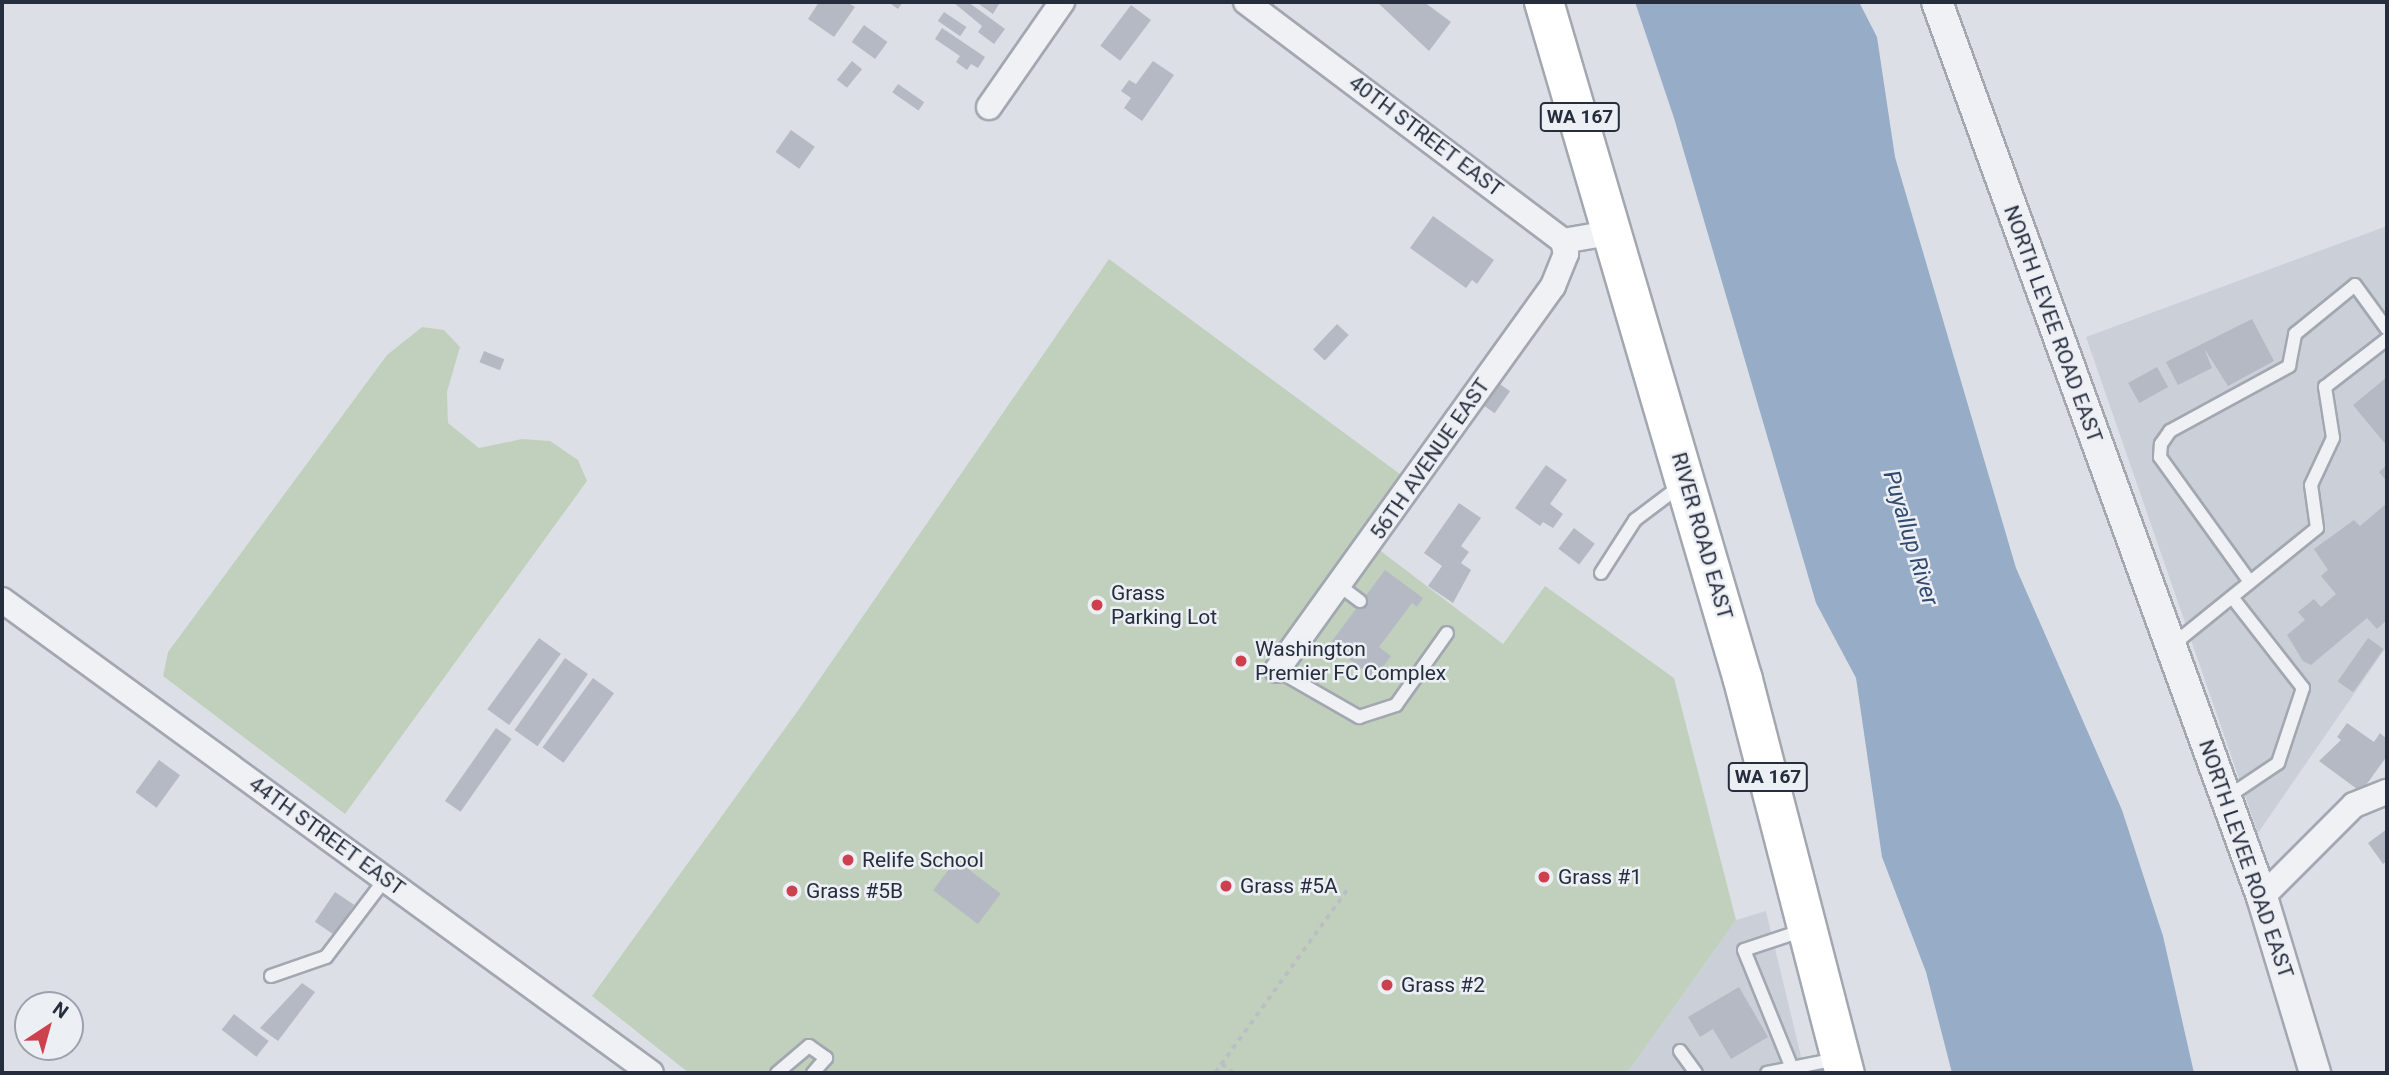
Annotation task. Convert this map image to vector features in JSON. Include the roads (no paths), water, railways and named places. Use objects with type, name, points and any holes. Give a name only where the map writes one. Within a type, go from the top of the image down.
[{"type":"main road","name":"RIVER ROAD EAST","points":[[1544,2],[1615,232],[1686,481],[1843,1066]]},
{"type":"street","points":[[989,107],[1062,2]]},
{"type":"street","name":"40TH STREET EAST","points":[[1246,2],[1563,241]]},
{"type":"street","name":"NORTH LEVEE ROAD EAST","points":[[1937,2],[2262,897],[2315,1073]]},
{"type":"street","points":[[1563,241],[1615,232]]},
{"type":"street","name":"56TH AVENUE EAST","points":[[1277,670],[1340,586],[1553,286],[1566,254],[1563,241]]},
{"type":"street","name":"44TH STREET EAST","points":[[2,600],[651,1073]]},
{"type":"street","points":[[2262,897],[2354,805],[2387,792]]},
{"type":"lane","points":[[2250,582],[2160,457],[2161,444],[2170,431],[2289,366],[2295,334],[2355,285],[2387,329]]},
{"type":"lane","points":[[2170,647],[2317,528],[2311,485],[2333,438],[2325,387],[2387,339]]},
{"type":"lane","points":[[1601,573],[1635,520],[1686,481]]},
{"type":"lane","points":[[1340,586],[1360,601]]},
{"type":"lane","points":[[2226,798],[2278,763],[2303,688],[2232,597]]},
{"type":"lane","points":[[1277,670],[1359,717],[1396,705],[1447,633]]},
{"type":"lane","points":[[271,976],[326,957],[386,878]]},
{"type":"lane","points":[[1792,1068],[1744,950],[1808,929]]},
{"type":"lane","points":[[777,1073],[809,1046],[826,1058],[813,1073]]},
{"type":"lane","points":[[1680,1051],[1696,1073]]},
{"type":"lane","points":[[1769,1073],[1792,1068],[1843,1066]]},
{"type":"water","name":"Puyallup River","points":[[1635,2],[1859,2],[1877,37],[1895,157],[2016,568],[2122,810],[2163,936],[2194,1073],[1952,1073],[1926,972],[1882,857],[1856,678],[1816,603],[1674,118]]},
{"type":"place","name":"Grass Parking Lot","points":[[1097,605]]},
{"type":"place","name":"Washington Premier FC Complex","points":[[1241,661]]},
{"type":"place","name":"Relife School","points":[[848,860]]},
{"type":"place","name":"Grass #1","points":[[1544,877]]},
{"type":"place","name":"Grass #5A","points":[[1226,886]]},
{"type":"place","name":"Grass #5B","points":[[792,891]]},
{"type":"place","name":"Grass #2","points":[[1387,985]]}]
